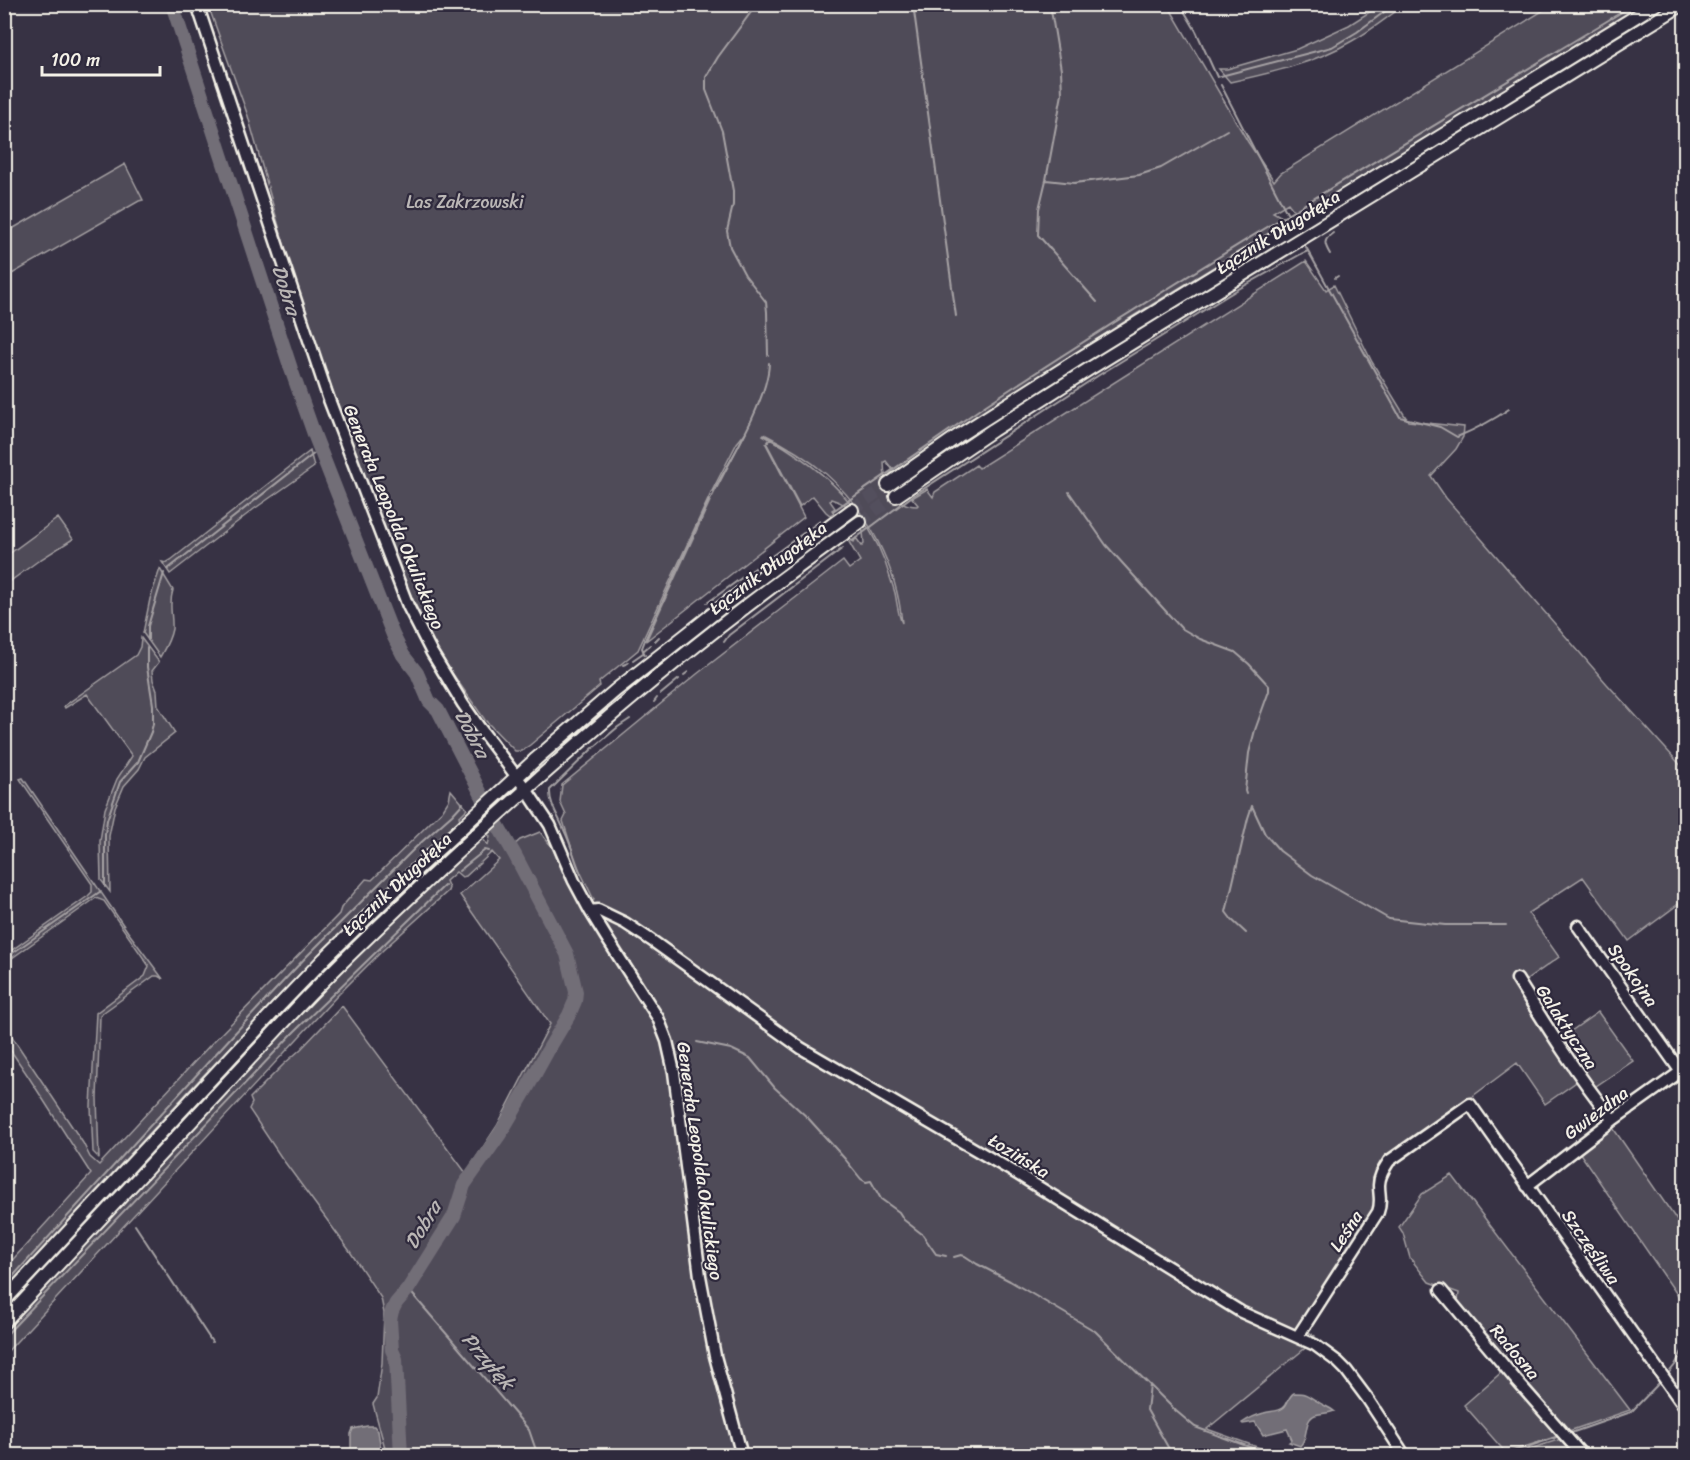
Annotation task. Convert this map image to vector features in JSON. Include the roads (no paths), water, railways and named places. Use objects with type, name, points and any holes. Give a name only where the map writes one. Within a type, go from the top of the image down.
[{"type":"main road","name":"Łącznik Długołęka","points":[[888,485],[958,436],[1087,354],[1656,4]]},
{"type":"main road","name":"Łącznik Długołęka","points":[[896,496],[1045,397],[1683,4]]},
{"type":"main road","name":"Łącznik Długołęka","points":[[4,1301],[285,999],[382,902],[503,789],[565,733],[649,664],[852,510]]},
{"type":"main road","name":"Łącznik Długołęka","points":[[4,1322],[322,981],[479,832],[604,720],[759,596],[860,522]]},
{"type":"street","name":"Generała Leopolda Okulickiego","points":[[196,4],[328,397],[399,583],[418,626],[447,680],[550,825],[574,881],[590,911],[658,1018],[671,1054],[700,1276],[715,1356],[742,1455]]},
{"type":"street","name":"Łozińska","points":[[590,911],[598,910],[633,928],[801,1048],[1019,1175],[1241,1312],[1316,1345],[1338,1362],[1367,1398],[1405,1455]]},
{"type":"street","name":"Spokojna","points":[[1578,926],[1683,1070]]},
{"type":"street","name":"Galaktyczna","points":[[1517,980],[1592,1094],[1613,1120]]},
{"type":"street","name":"Gwiezdna","points":[[1527,1186],[1683,1070]]},
{"type":"street","name":"Leśna","points":[[1298,1336],[1378,1212],[1382,1203],[1379,1184],[1382,1172],[1389,1161],[1470,1104]]},
{"type":"street","name":"Szczęśliwa","points":[[1470,1104],[1686,1408]]},
{"type":"street","name":"Radosna","points":[[1441,1290],[1516,1380],[1583,1455]]},
{"type":"waterway","name":"Dobra","points":[[172,4],[291,369],[393,635],[403,655],[417,673],[429,701],[438,710],[567,954],[576,992],[569,1015],[526,1090],[500,1134],[464,1185],[454,1216],[392,1311],[390,1320],[392,1350],[396,1359],[401,1456]]},
{"type":"waterway","points":[[757,4],[706,77],[706,90],[722,131],[733,191],[733,205],[727,231],[730,247],[745,275],[766,302],[768,355]]},
{"type":"waterway","points":[[913,4],[956,316]]},
{"type":"waterway","points":[[1050,4],[1061,70],[1062,94],[1039,209],[1038,235],[1097,302]]},
{"type":"waterway","points":[[1180,4],[1196,31],[1217,77],[1332,47],[1395,4]]},
{"type":"waterway","points":[[833,511],[986,405],[1146,302],[1635,4]]},
{"type":"waterway","points":[[1221,85],[1289,217]]},
{"type":"waterway","points":[[1046,180],[1074,183],[1139,175],[1161,168],[1227,130]]},
{"type":"waterway","points":[[1330,254],[1326,242],[1333,233]]},
{"type":"waterway","points":[[1306,247],[1400,417],[1440,427],[1457,437],[1509,409]]},
{"type":"waterway","points":[[852,541],[911,497],[1099,375],[1235,291],[1308,251]]},
{"type":"waterway","points":[[713,492],[756,411],[767,378],[769,363]]},
{"type":"waterway","points":[[168,569],[320,449]]},
{"type":"waterway","points":[[1069,492],[1106,545],[1181,628],[1200,639],[1235,652],[1269,686],[1249,753],[1246,794]]},
{"type":"waterway","points":[[645,655],[642,648],[645,640],[709,500]]},
{"type":"waterway","points":[[707,603],[820,521]]},
{"type":"waterway","points":[[724,642],[729,635],[843,548]]},
{"type":"waterway","points":[[148,640],[148,626],[164,573]]},
{"type":"waterway","points":[[655,641],[659,637]]},
{"type":"waterway","points":[[643,651],[650,645]]},
{"type":"waterway","points":[[105,887],[107,820],[120,782],[138,762],[153,724],[147,648]]},
{"type":"waterway","points":[[633,660],[643,653]]},
{"type":"waterway","points":[[623,665],[628,663]]},
{"type":"waterway","points":[[684,675],[688,672]]},
{"type":"waterway","points":[[661,694],[679,679]]},
{"type":"waterway","points":[[654,702],[657,698]]},
{"type":"waterway","points":[[581,874],[553,805],[550,790],[592,749],[630,719]]},
{"type":"waterway","points":[[4,1286],[307,956],[463,803]]},
{"type":"waterway","points":[[1252,806],[1265,834],[1280,851],[1312,875],[1389,919],[1445,925],[1506,925]]},
{"type":"waterway","points":[[1246,933],[1226,912],[1252,806]]},
{"type":"waterway","points":[[459,871],[485,850],[489,851]]},
{"type":"waterway","points":[[4,1337],[294,1032],[445,885]]},
{"type":"waterway","points":[[4,959],[101,891]]},
{"type":"waterway","points":[[697,1042],[731,1049],[750,1058],[775,1088],[808,1118],[861,1179],[866,1182],[871,1181],[881,1199],[922,1234],[936,1254],[946,1256]]},
{"type":"waterway","points":[[135,1225],[212,1342]]},
{"type":"waterway","points":[[954,1257],[965,1256],[1095,1331],[1195,1427],[1274,1456]]},
{"type":"waterway","name":"Przyłęk","points":[[408,1289],[529,1430],[538,1456]]},
{"type":"waterway","points":[[1667,1375],[1686,1344]]},
{"type":"waterway","points":[[1568,1434],[1631,1412],[1662,1380]]},
{"type":"waterway","points":[[1150,1385],[1147,1410],[1173,1456]]},
{"type":"waterway","points":[[1500,1456],[1560,1436]]},
{"type":"tunnel","points":[[852,510],[888,485]]},
{"type":"tunnel","points":[[860,522],[896,496]]},
{"type":"park label","name":"Las Zakrzowski","points":[[465,202]]}]
